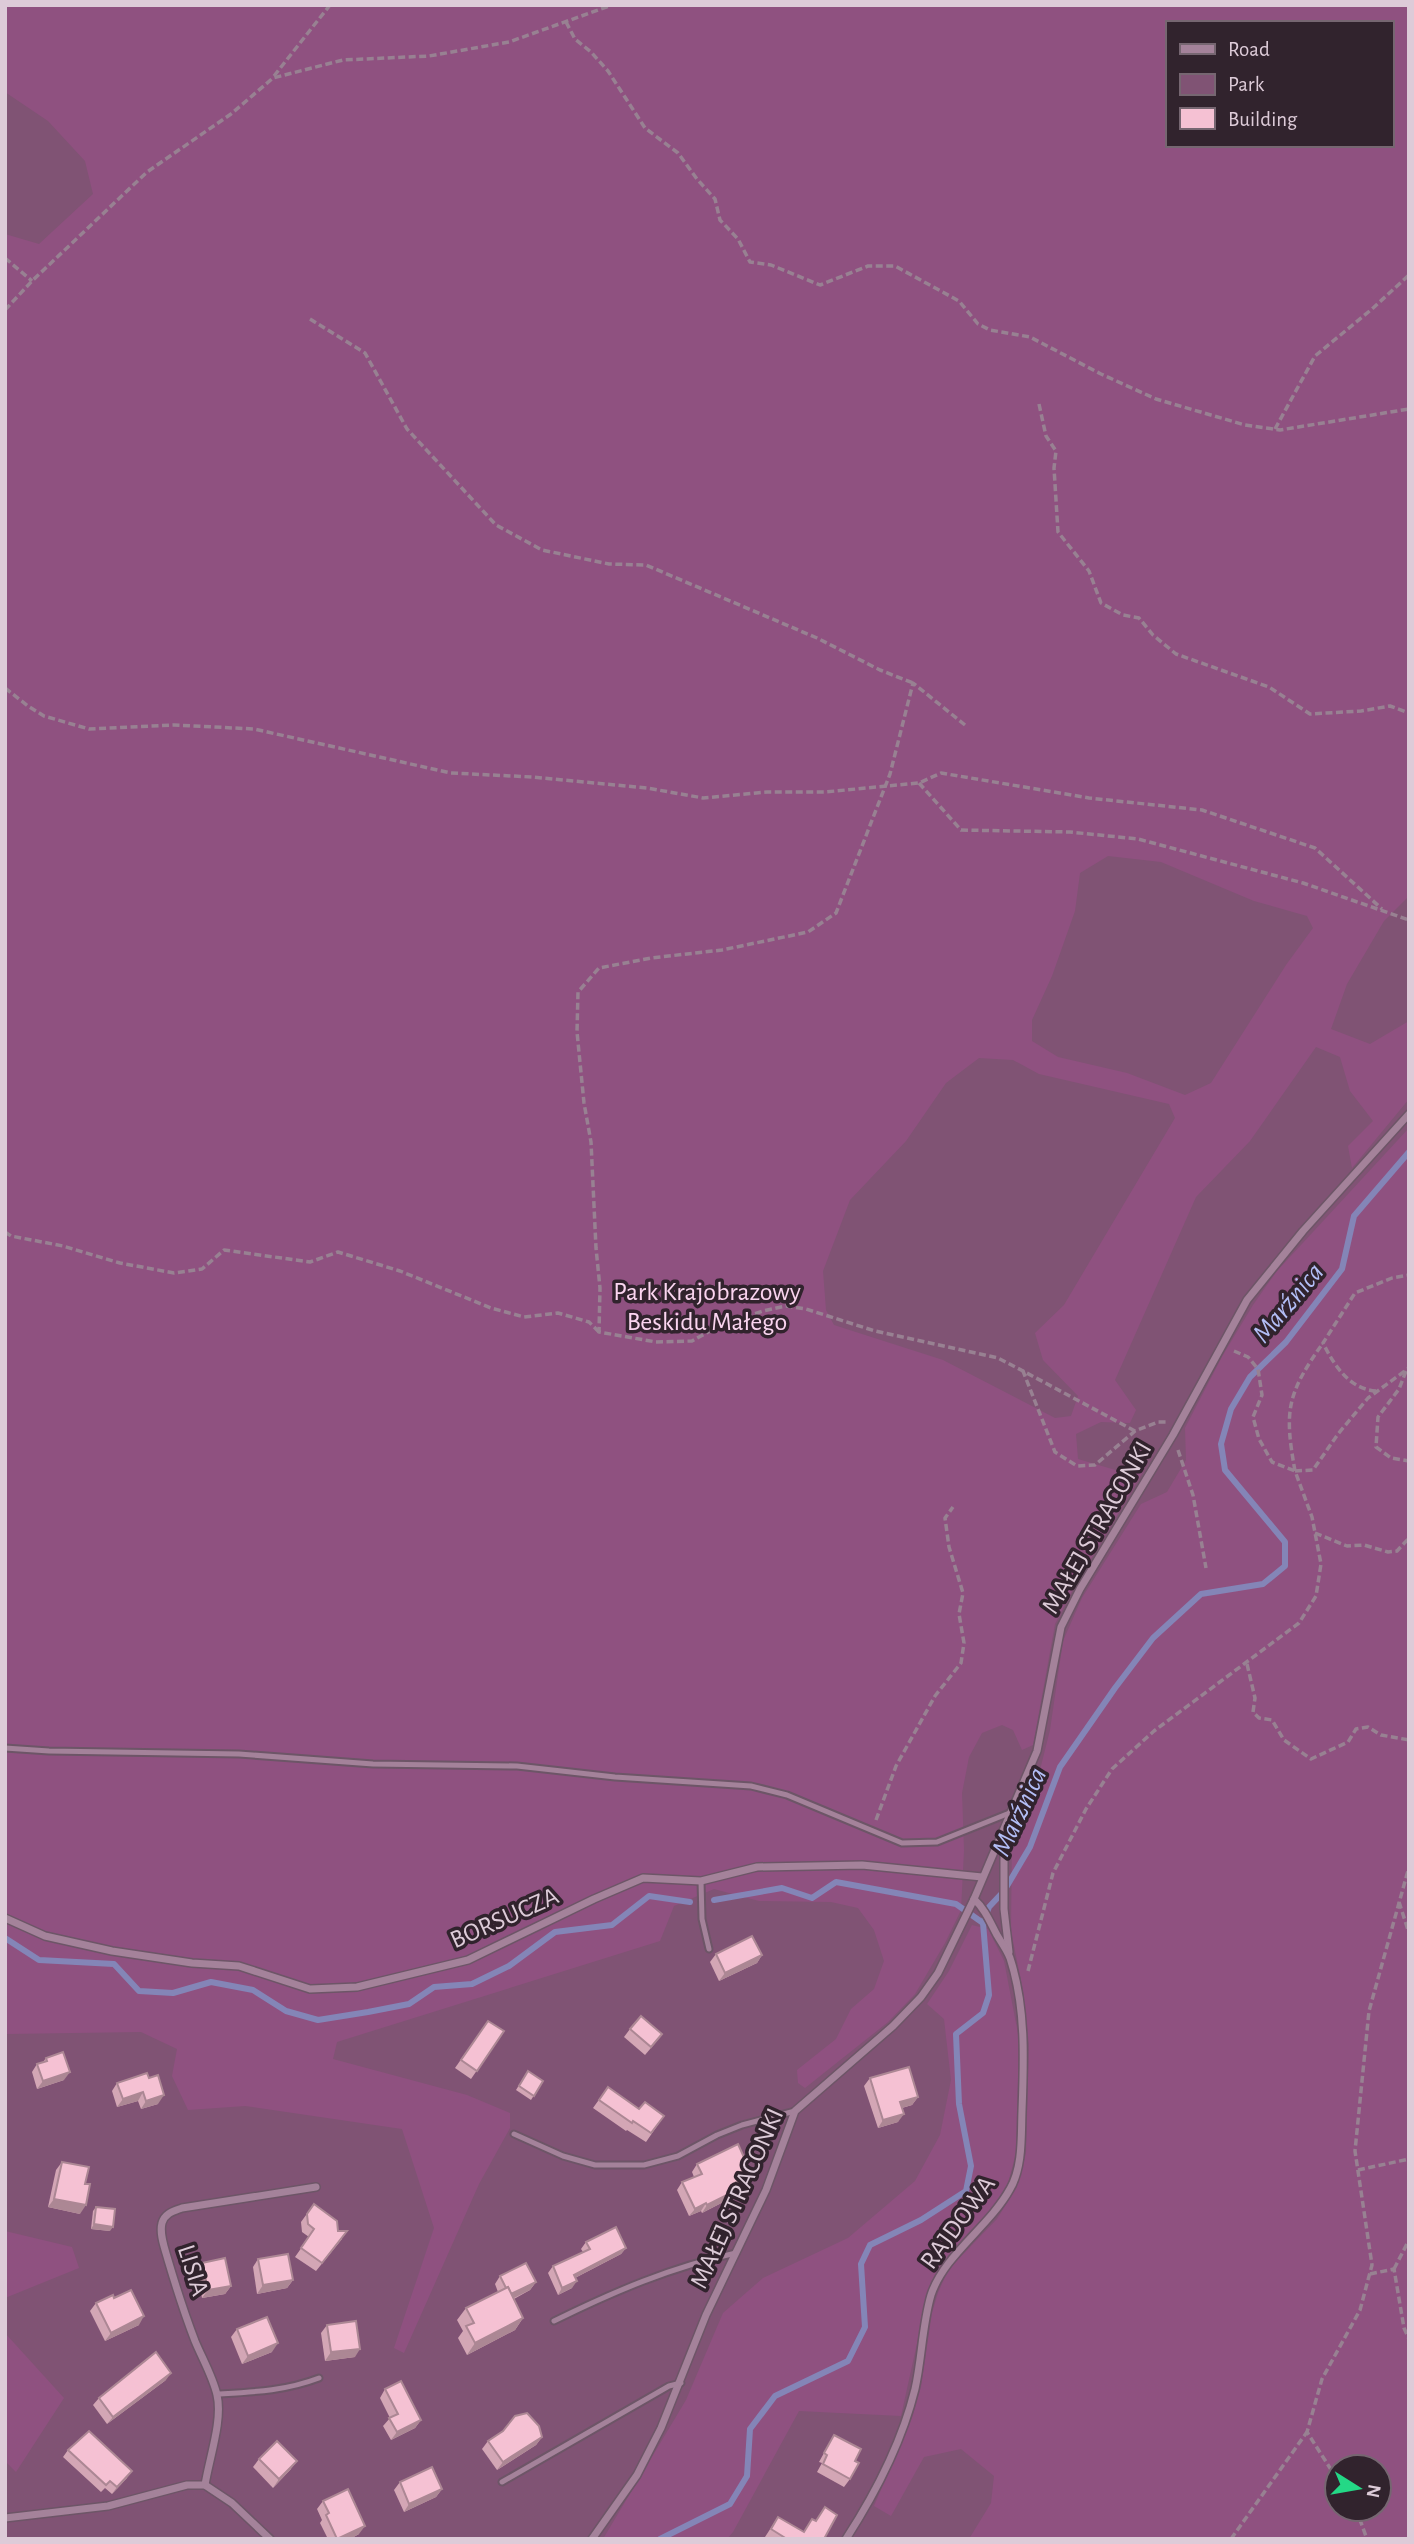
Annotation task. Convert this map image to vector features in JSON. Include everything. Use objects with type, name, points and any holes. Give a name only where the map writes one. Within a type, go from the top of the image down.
[{"type":"street","name":"MAŁEJ STRACONKI","points":[[592,2539],[637,2475],[681,2383],[706,2315],[766,2190],[795,2111],[893,2026],[921,1997],[938,1973],[974,1899],[1037,1751],[1053,1657],[1061,1628],[1103,1550],[1180,1422],[1247,1300],[1269,1270],[1409,1114]]},
{"type":"street","name":"RAJDOWA","points":[[846,2539],[867,2506],[906,2418],[915,2387],[932,2294],[943,2270],[993,2216],[1012,2186],[1020,2155],[1024,2045],[1019,2001],[1009,1956],[1001,1838]]},
{"type":"street","name":"BORSUCZA","points":[[5,1918],[45,1936],[112,1951],[192,1963],[239,1966],[310,1989],[357,1987],[468,1960],[643,1878],[701,1881],[757,1867],[862,1865],[982,1877]]},
{"type":"street","name":"RAJDOWA","points":[[974,1899],[982,1907],[1009,1956]]},
{"type":"street","name":"LISIA","points":[[205,2484],[217,2429],[217,2394],[193,2336],[169,2265],[161,2227],[163,2220],[169,2213],[183,2208],[316,2188]]},
{"type":"street","points":[[5,2518],[107,2506],[205,2484],[232,2503],[270,2539]]},
{"type":"lane","points":[[5,1748],[239,1754],[373,1764],[516,1766],[615,1777],[751,1786],[788,1795],[902,1843],[937,1842],[1012,1812]]},
{"type":"lane","points":[[701,1881],[702,1919],[709,1949]]},
{"type":"lane","points":[[513,2134],[563,2156],[595,2165],[643,2165],[678,2156],[717,2135],[743,2125],[795,2111]]},
{"type":"lane","points":[[554,2321],[625,2287],[671,2270],[736,2253]]},
{"type":"lane","points":[[217,2394],[271,2392],[319,2378]]},
{"type":"lane","points":[[502,2482],[669,2386],[681,2383]]},
{"type":"path","points":[[5,310],[147,172],[231,114],[273,78],[330,5]]},
{"type":"path","points":[[273,78],[343,60],[429,56],[509,42],[612,5]]},
{"type":"path","points":[[566,22],[575,39],[591,52],[608,72],[645,128],[678,153],[715,199],[720,220],[738,239],[750,262],[771,265],[820,285],[868,266],[895,266],[959,301],[978,324],[990,330],[1030,337],[1101,374],[1156,398],[1245,425],[1275,429],[1409,409]]},
{"type":"path","points":[[5,258],[32,281]]},
{"type":"path","points":[[1275,429],[1315,356],[1373,309],[1409,275]]},
{"type":"path","points":[[310,319],[365,353],[407,429],[496,525],[542,550],[610,564],[646,565],[817,638],[880,670],[913,683],[965,725]]},
{"type":"path","points":[[1039,404],[1046,436],[1056,451],[1054,468],[1058,532],[1089,571],[1101,603],[1123,615],[1139,618],[1153,635],[1176,654],[1269,687],[1310,714],[1390,706],[1409,713]]},
{"type":"path","points":[[599,1332],[600,1288],[595,1197],[578,1032],[578,992],[599,968],[650,958],[722,950],[808,932],[836,913],[885,786],[913,683]]},
{"type":"path","points":[[5,688],[44,716],[89,729],[174,726],[254,729],[451,773],[647,788],[703,799],[767,792],[825,792],[919,783],[941,773],[1089,798],[1202,810],[1315,848],[1382,909]]},
{"type":"path","points":[[919,783],[961,830],[1070,832],[1138,839],[1303,883],[1409,920]]},
{"type":"path","points":[[5,1232],[11,1236],[62,1246],[120,1263],[174,1273],[202,1269],[224,1250],[310,1262],[338,1252],[400,1270],[491,1308],[524,1317],[558,1313],[589,1322],[599,1332],[656,1342],[692,1341],[716,1327],[763,1311],[786,1306],[806,1309],[875,1331],[998,1358],[1135,1431]]},
{"type":"path","points":[[1019,2001],[1053,1873],[1086,1809],[1112,1769],[1154,1731],[1299,1623],[1316,1596],[1321,1564],[1315,1533],[1295,1471],[1288,1415],[1294,1392],[1306,1368],[1355,1293],[1392,1278],[1409,1275]]},
{"type":"path","points":[[1323,1343],[1336,1368],[1353,1383],[1367,1390],[1378,1391]]},
{"type":"path","points":[[1221,1345],[1248,1357],[1258,1369],[1262,1395],[1253,1417],[1259,1439],[1272,1462],[1295,1471],[1313,1470],[1368,1398],[1408,1368]]},
{"type":"path","points":[[1408,1368],[1399,1389],[1378,1418],[1376,1447],[1391,1458],[1409,1461]]},
{"type":"path","points":[[1023,1371],[1055,1452],[1077,1466],[1095,1465],[1135,1431],[1158,1422],[1180,1422]]},
{"type":"path","points":[[1173,1434],[1193,1495],[1206,1568]]},
{"type":"path","points":[[872,1829],[896,1766],[935,1696],[961,1663],[964,1643],[959,1614],[963,1593],[949,1547],[945,1518],[953,1507]]},
{"type":"path","points":[[1315,1533],[1347,1546],[1364,1545],[1388,1552],[1397,1551],[1409,1538]]},
{"type":"path","points":[[1247,1662],[1249,1681],[1255,1698],[1252,1712],[1259,1718],[1272,1720],[1284,1740],[1311,1759],[1348,1742],[1356,1729],[1368,1727],[1381,1735],[1409,1740]]},
{"type":"path","points":[[1231,2539],[1307,2432],[1322,2379],[1360,2310],[1370,2274],[1371,2253],[1354,2151],[1369,2011],[1409,1867]]},
{"type":"path","points":[[1398,1900],[1409,1933]]},
{"type":"path","points":[[1358,2169],[1409,2159]]},
{"type":"path","points":[[1409,2240],[1394,2269],[1404,2328],[1409,2339]]},
{"type":"path","points":[[1370,2274],[1394,2269]]},
{"type":"path","points":[[1307,2432],[1323,2457]]},
{"type":"green space","name":"Park Krajobrazowy Beskidu Małego","points":[[5,5],[1409,5],[1409,2539],[5,2539]]},
{"type":"green space","name":"Park Krajobrazowy Beskidu Małego","points":[[5,5],[1409,5],[1409,896],[1384,921],[1347,984],[1331,1029],[1370,1044],[1409,1021],[1409,1099],[1352,1168],[1348,1146],[1373,1121],[1350,1091],[1340,1057],[1316,1047],[1250,1141],[1196,1197],[1115,1380],[1136,1410],[1130,1423],[1101,1422],[1076,1434],[1078,1459],[1119,1471],[1144,1470],[1055,1624],[1033,1745],[1022,1750],[1013,1730],[1002,1725],[982,1733],[969,1757],[962,1793],[964,1850],[961,1910],[915,1994],[888,2022],[805,2088],[798,2083],[797,2070],[836,2039],[851,2009],[874,1989],[884,1961],[874,1930],[858,1908],[831,1902],[759,1901],[714,1889],[674,1906],[660,1941],[337,2042],[333,2059],[467,2095],[510,2113],[510,2128],[479,2184],[404,2353],[394,2348],[434,2228],[402,2129],[245,2106],[188,2110],[172,2076],[177,2049],[141,2032],[5,2034],[5,234],[39,244],[93,194],[85,161],[48,121],[5,92]],"holes":[[[1108,856],[1161,862],[1254,901],[1307,916],[1313,928],[1286,965],[1211,1083],[1185,1095],[1127,1073],[1058,1057],[1032,1041],[1032,1020],[1052,976],[1075,911],[1080,873]],[[979,1058],[1013,1060],[1039,1074],[1169,1104],[1175,1118],[1064,1305],[1035,1333],[1043,1360],[1078,1396],[1071,1416],[1055,1418],[943,1360],[834,1325],[826,1310],[823,1271],[850,1200],[906,1141],[946,1083]]]},
{"type":"green space","points":[[1409,1128],[1409,2539],[969,2539],[991,2503],[994,2476],[961,2449],[924,2457],[891,2516],[874,2506],[912,2418],[921,2387],[932,2313],[938,2293],[948,2270],[997,2219],[1017,2187],[1026,2153],[1029,2045],[1023,1990],[1011,1931],[1012,1837],[1039,1774],[1050,1730],[1063,1641],[1082,1598],[1141,1504],[1167,1492],[1186,1460],[1185,1428],[1253,1305],[1277,1271]]},
{"type":"green space","points":[[972,1925],[988,1929],[1004,1961],[1019,2039],[1016,2153],[1008,2183],[989,2213],[940,2268],[928,2293],[901,2416],[799,2411],[727,2539],[603,2539],[686,2400],[723,2313],[763,2278],[848,2238],[915,2181],[940,2135],[951,2080],[944,2019],[927,2004],[949,1971]]},
{"type":"green space","points":[[5,2231],[72,2247],[79,2268],[5,2298]]},
{"type":"green space","points":[[5,2333],[64,2398],[16,2472],[5,2461]]},
{"type":"building","points":[[752,1936],[762,1955],[725,1973],[716,1954]]},
{"type":"building","points":[[641,2016],[662,2034],[651,2047],[630,2029]]},
{"type":"building","points":[[488,2021],[504,2031],[477,2071],[461,2060]]},
{"type":"building","points":[[63,2052],[70,2072],[43,2081],[37,2064]]},
{"type":"building","points":[[909,2067],[918,2097],[900,2102],[904,2114],[883,2120],[870,2078]]},
{"type":"building","points":[[528,2071],[543,2081],[534,2096],[519,2086]]},
{"type":"building","points":[[147,2073],[149,2078],[158,2075],[164,2095],[146,2101],[143,2092],[123,2099],[117,2083]]},
{"type":"building","points":[[608,2087],[639,2109],[645,2102],[664,2116],[651,2133],[599,2100]]},
{"type":"building","points":[[738,2144],[752,2175],[736,2182],[739,2189],[695,2209],[682,2182],[702,2174],[697,2164]]},
{"type":"building","points":[[62,2162],[89,2167],[85,2184],[90,2184],[86,2205],[54,2199]]},
{"type":"building","points":[[314,2204],[337,2221],[338,2231],[347,2231],[322,2263],[301,2248],[314,2229],[308,2224],[307,2214]]},
{"type":"building","points":[[96,2207],[115,2209],[113,2227],[94,2224]]},
{"type":"building","points":[[616,2227],[626,2248],[574,2275],[577,2281],[562,2288],[553,2266],[590,2249],[586,2242]]},
{"type":"building","points":[[288,2254],[293,2280],[263,2285],[258,2259]]},
{"type":"building","points":[[225,2258],[231,2286],[208,2290],[202,2263]]},
{"type":"building","points":[[526,2263],[536,2282],[511,2294],[500,2276]]},
{"type":"building","points":[[508,2287],[523,2318],[475,2343],[466,2326],[474,2323],[466,2308]]},
{"type":"building","points":[[131,2290],[144,2316],[111,2333],[96,2303]]},
{"type":"building","points":[[267,2317],[278,2343],[248,2356],[237,2329]]},
{"type":"building","points":[[356,2321],[360,2349],[331,2352],[327,2325]]},
{"type":"building","points":[[156,2352],[171,2373],[113,2417],[99,2398]]},
{"type":"building","points":[[401,2381],[421,2420],[397,2432],[389,2418],[398,2414],[385,2389]]},
{"type":"building","points":[[527,2413],[539,2426],[542,2437],[503,2462],[488,2441],[503,2431],[515,2416]]},
{"type":"building","points":[[89,2431],[132,2471],[117,2487],[110,2481],[106,2485],[68,2450]]},
{"type":"building","points":[[834,2435],[861,2449],[855,2461],[859,2463],[850,2479],[823,2464],[827,2455],[824,2453]]},
{"type":"building","points":[[277,2441],[297,2461],[279,2479],[259,2459]]},
{"type":"building","points":[[432,2467],[442,2489],[409,2504],[400,2482]]},
{"type":"building","points":[[348,2489],[365,2526],[337,2539],[323,2501]]},
{"type":"building","points":[[825,2507],[837,2515],[824,2539],[787,2539],[771,2529],[778,2517],[804,2532],[812,2519],[816,2521]]},
{"type":"waterway","name":"Marźnica","points":[[660,2539],[730,2504],[747,2476],[750,2429],[775,2396],[848,2361],[865,2327],[861,2264],[870,2245],[921,2220],[966,2191],[971,2166],[959,2104],[956,2034],[983,2013],[989,1995],[983,1923],[989,1907],[1004,1891],[1030,1847],[1060,1767],[1153,1638],[1201,1594],[1263,1584],[1285,1566],[1285,1542],[1225,1470],[1221,1444],[1231,1409],[1250,1377],[1286,1342],[1342,1269],[1354,1216],[1409,1152]]},
{"type":"waterway","points":[[714,1900],[782,1888],[812,1898],[836,1882],[956,1904],[983,1923]]},
{"type":"waterway","points":[[5,1938],[39,1960],[114,1964],[139,1991],[173,1993],[211,1982],[253,1990],[286,2011],[318,2020],[409,2004],[434,1987],[472,1984],[509,1966],[555,1932],[612,1925],[649,1896],[690,1902]]}]
